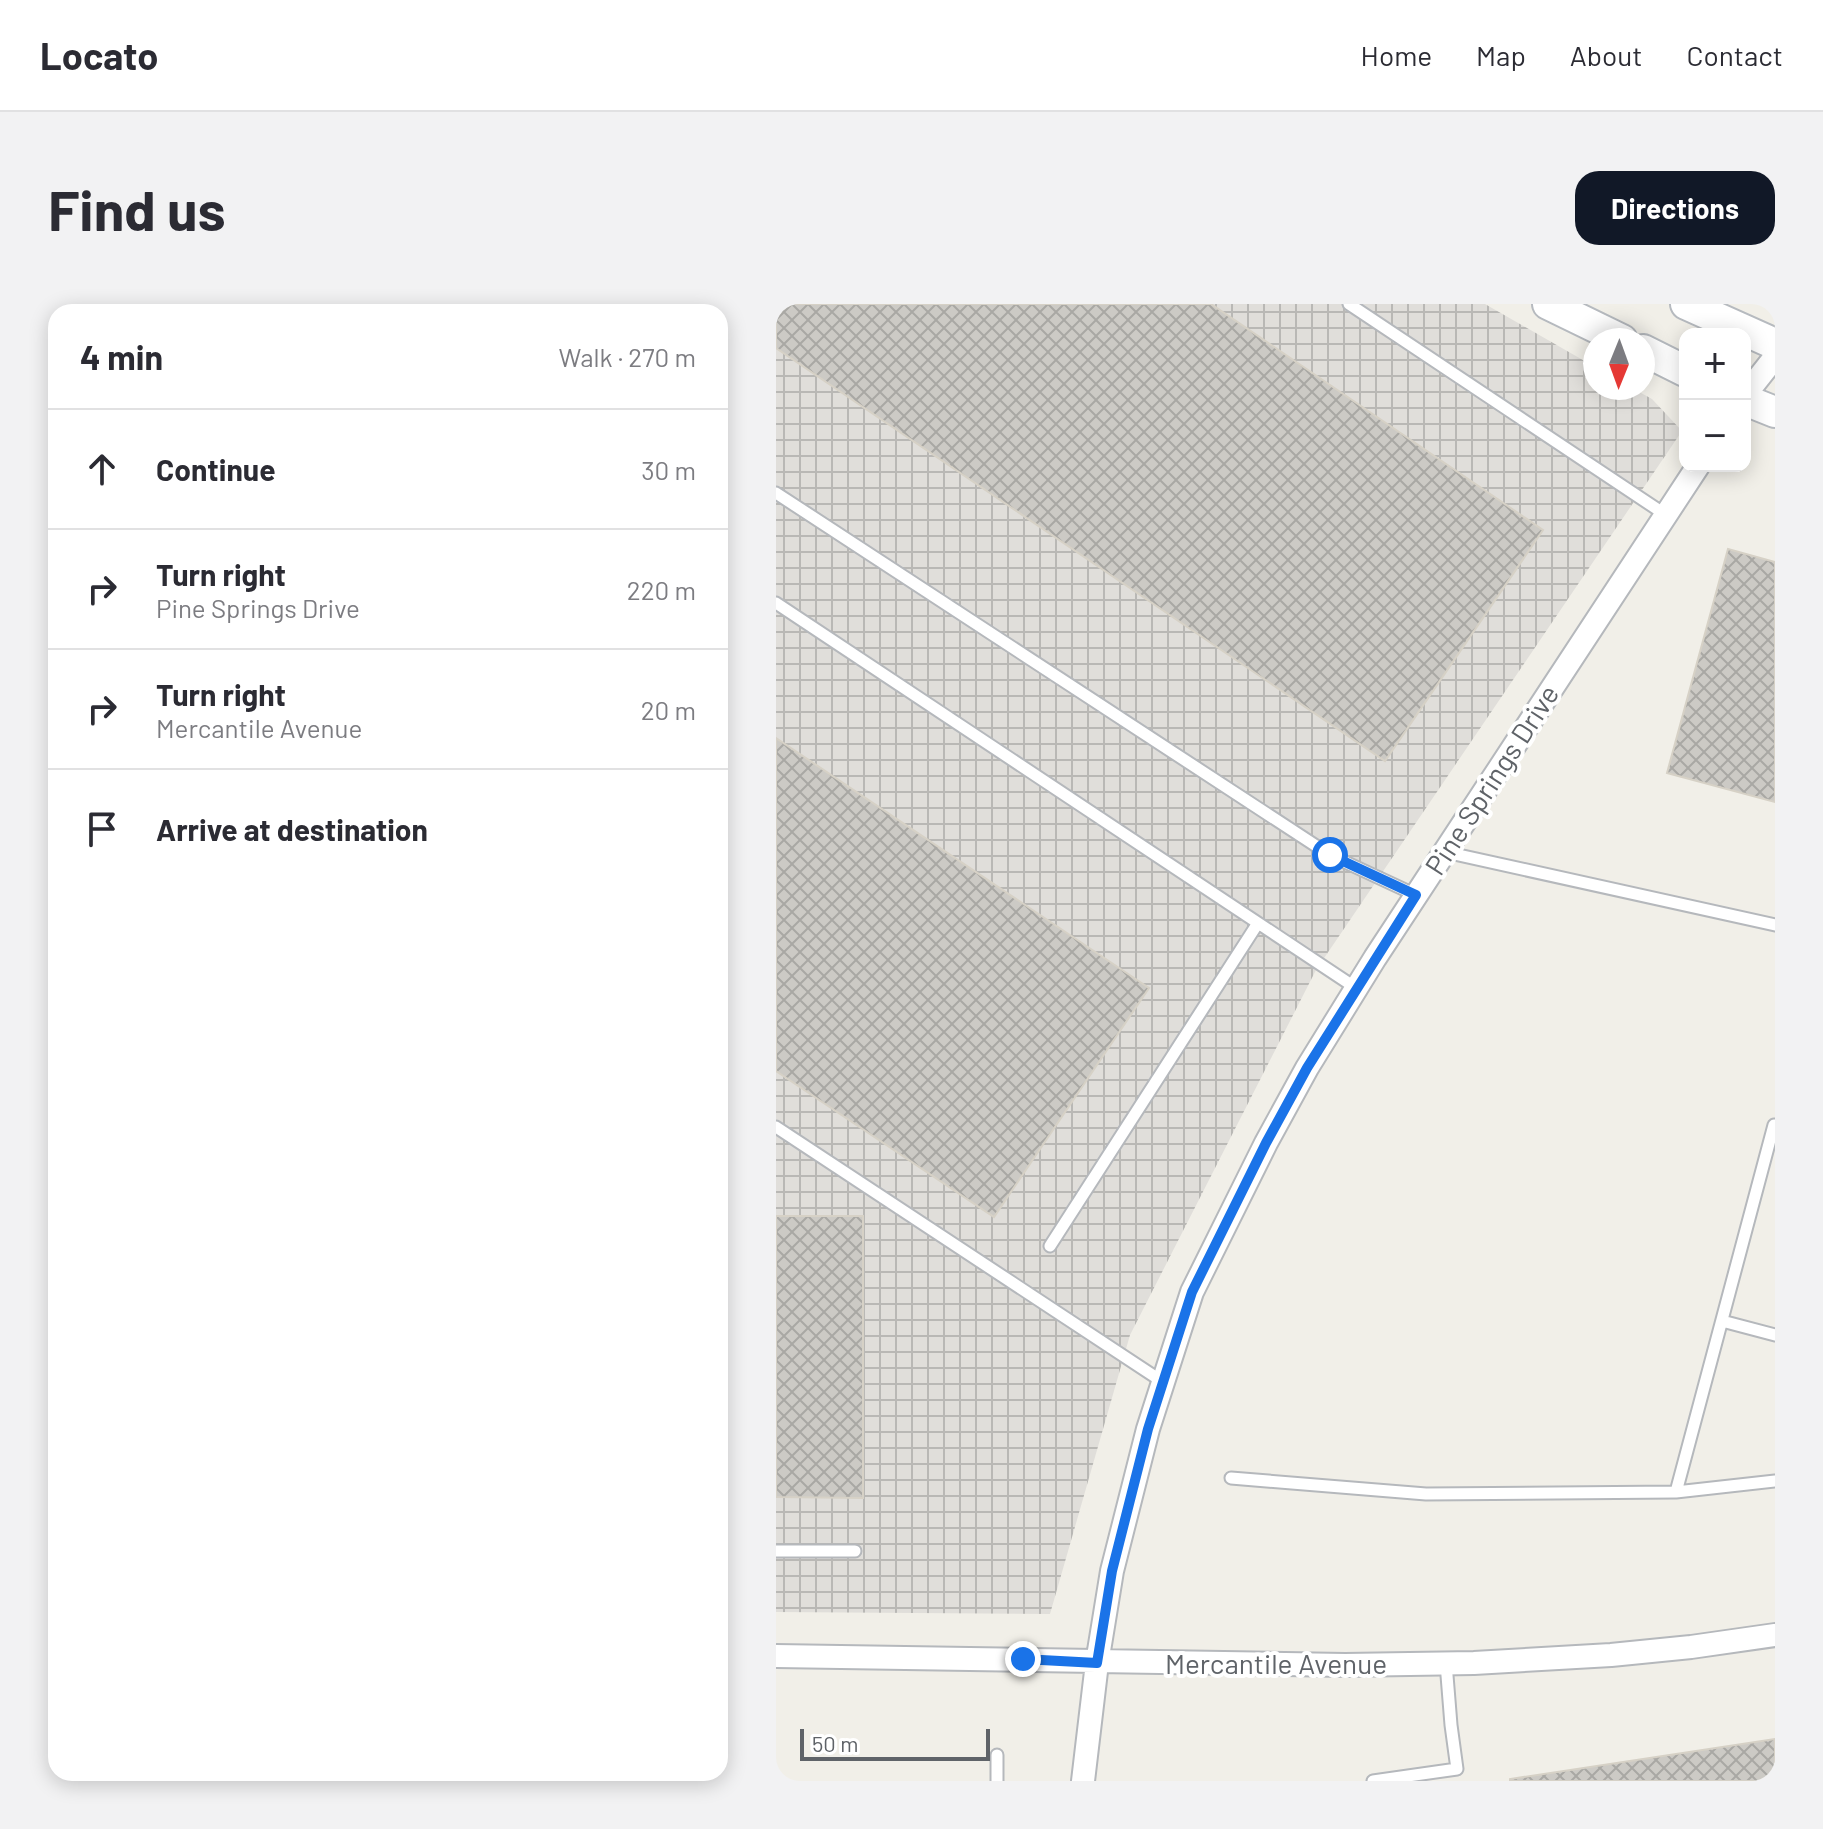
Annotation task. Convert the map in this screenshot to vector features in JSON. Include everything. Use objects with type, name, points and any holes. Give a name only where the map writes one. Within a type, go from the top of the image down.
[{"type":"main road","points":[[1548,304],[1597,328]]},
{"type":"main road","points":[[1686,304],[1775,344]]},
{"type":"main road","points":[[1655,356],[1679,368]]},
{"type":"main road","points":[[1749,400],[1775,412]]},
{"type":"street","points":[[1751,390],[1775,357]]},
{"type":"street","name":"Pine Springs Drive","points":[[1083,1781],[1112,1571],[1148,1429],[1192,1292],[1307,1068],[1416,895],[1694,472]]},
{"type":"street","name":"Mercantile Avenue","points":[[776,1656],[1097,1663],[1446,1663],[1611,1655],[1775,1635]]},
{"type":"lane","points":[[1349,304],[1666,515]]},
{"type":"lane","points":[[776,493],[1330,855],[1416,895]]},
{"type":"lane","points":[[776,603],[1356,988]]},
{"type":"lane","points":[[1445,852],[1775,925]]},
{"type":"lane","points":[[1050,1246],[1258,923]]},
{"type":"lane","points":[[1676,1492],[1775,1126]]},
{"type":"lane","points":[[776,1127],[1163,1382]]},
{"type":"lane","points":[[1722,1321],[1775,1335]]},
{"type":"lane","points":[[1231,1478],[1426,1494],[1676,1492],[1775,1481]]},
{"type":"lane","points":[[776,1551],[855,1551]]},
{"type":"lane","points":[[1373,1781],[1458,1775],[1446,1663]]},
{"type":"lane","points":[[997,1755],[997,1781]]},
{"type":"shaded area","points":[[776,304],[1485,304],[1583,360],[1583,400],[1653,400],[1679,428],[1679,435],[1316,970],[1130,1335],[1050,1614],[776,1612]]},
{"type":"building","points":[[776,304],[1211,304],[1543,530],[1385,761],[776,348]]},
{"type":"building","points":[[1728,549],[1775,562],[1775,802],[1667,773]]},
{"type":"building","points":[[776,738],[1149,988],[994,1217],[776,1071]]},
{"type":"building","points":[[776,1216],[863,1216],[863,1498],[776,1497]]},
{"type":"building","points":[[1775,1739],[1775,1781],[1510,1781],[1510,1779]]},
{"type":"route","points":[[1023,1659],[1097,1663],[1112,1571],[1148,1429],[1192,1292],[1307,1068],[1416,895],[1330,855]]}]
